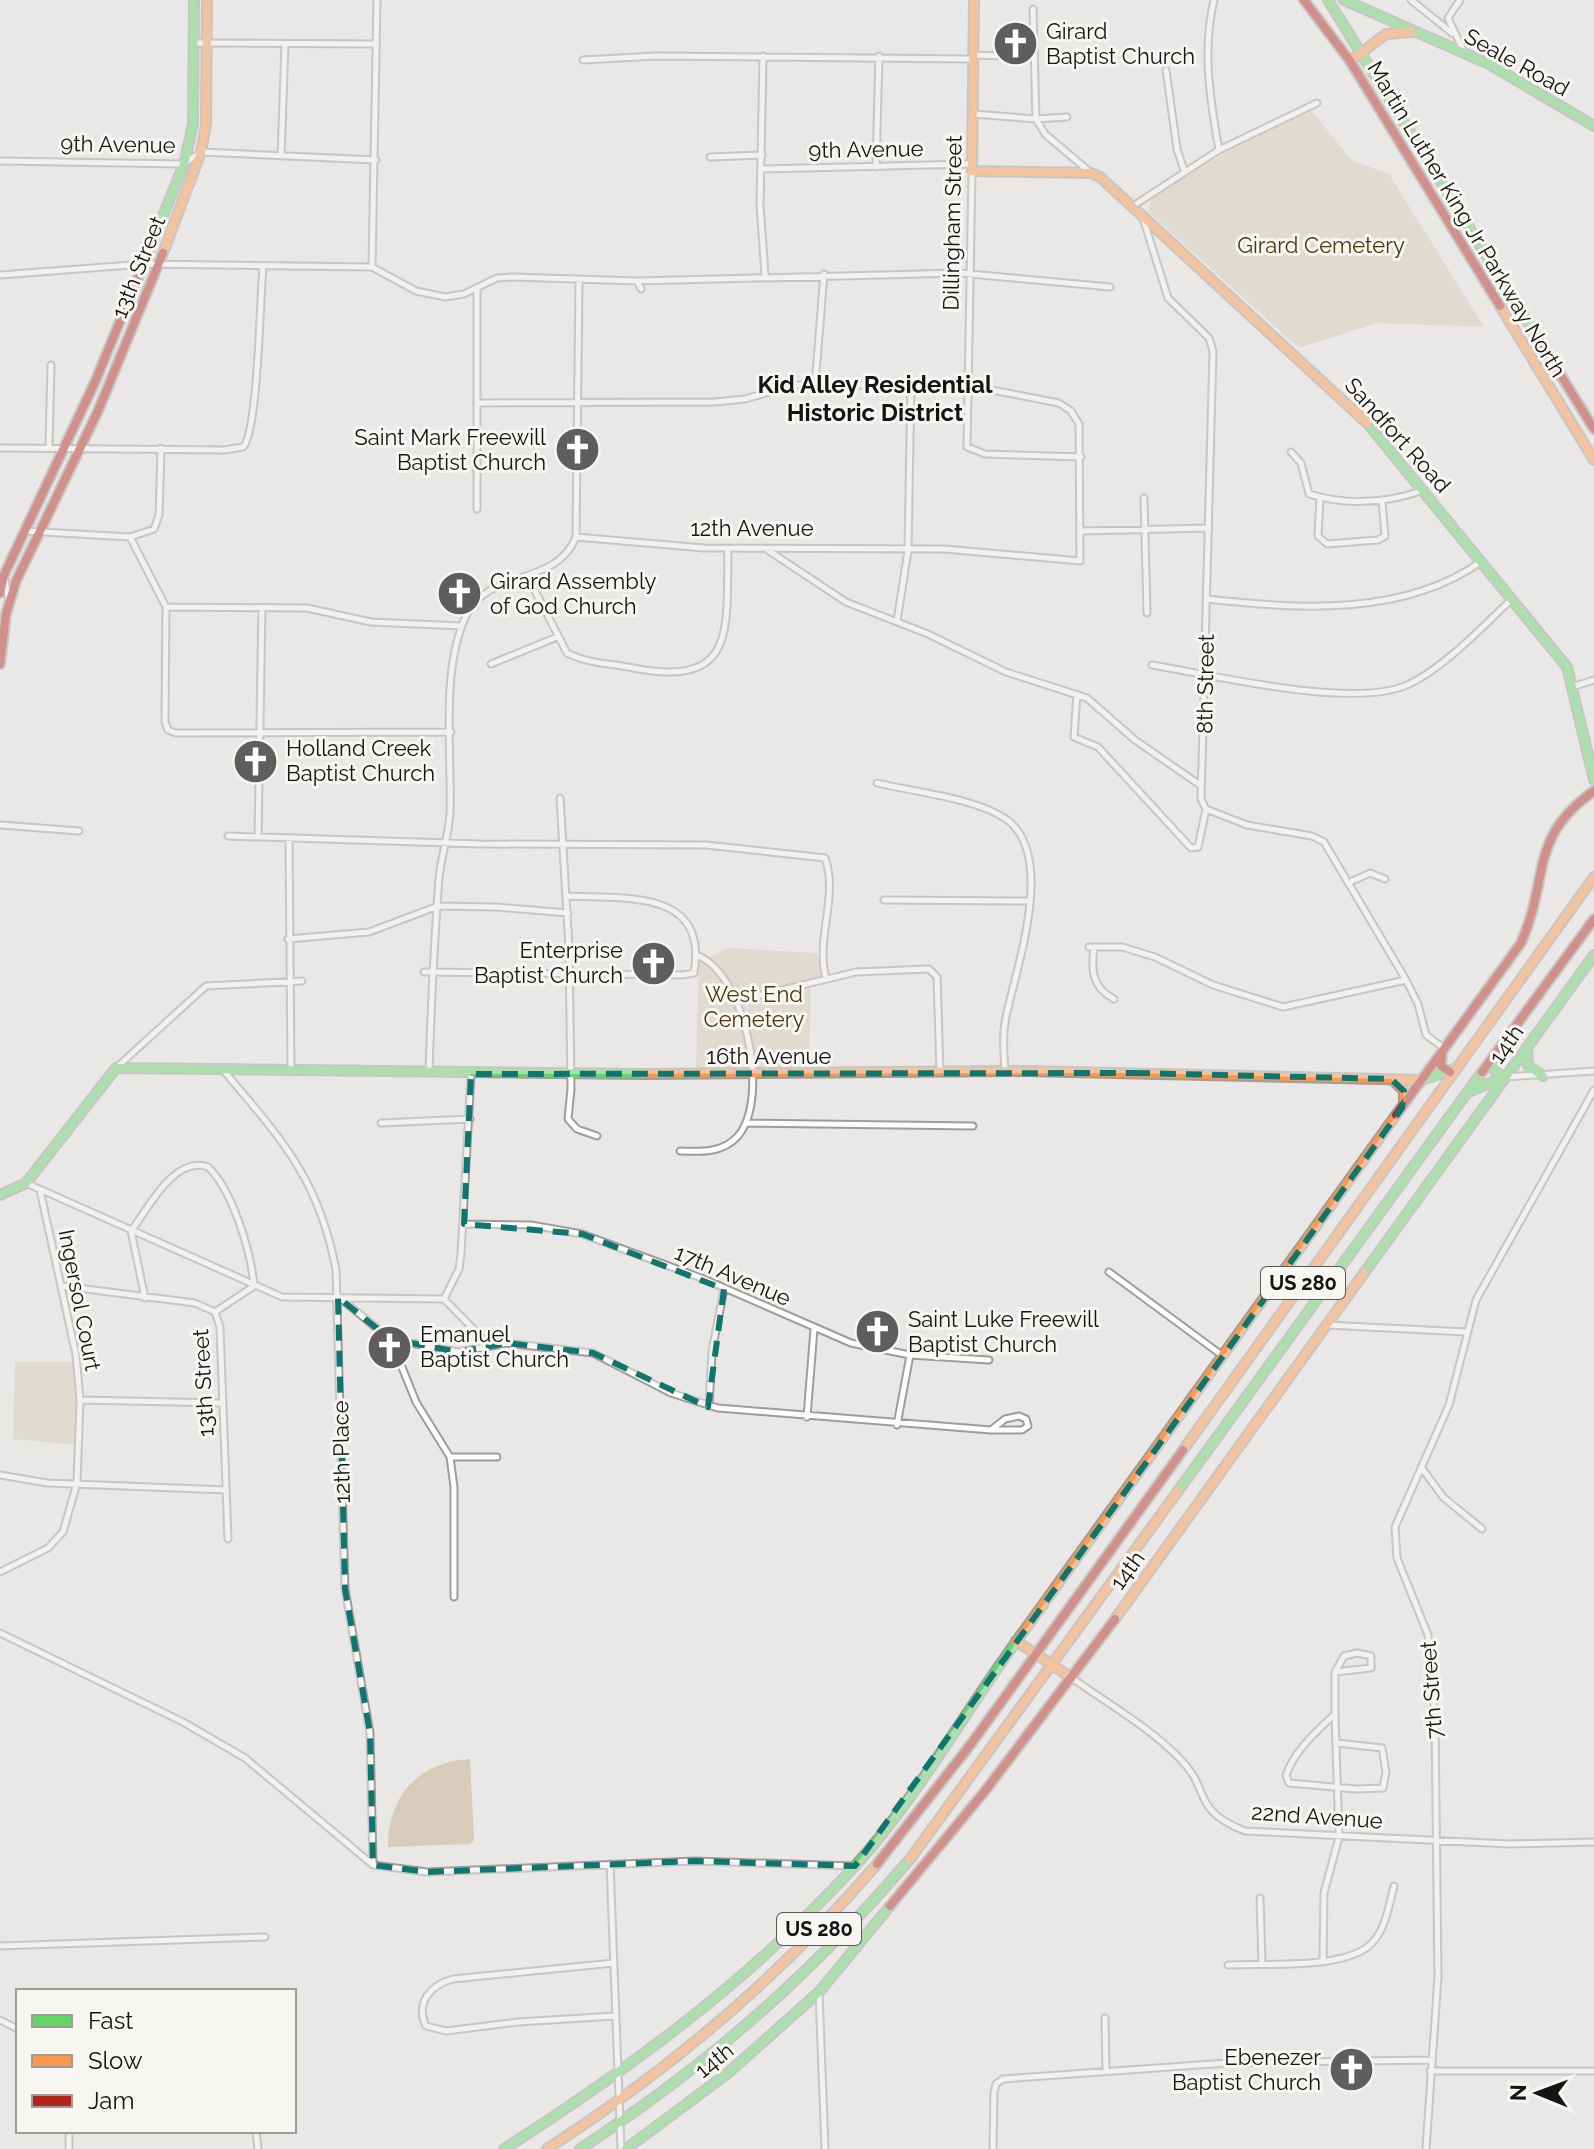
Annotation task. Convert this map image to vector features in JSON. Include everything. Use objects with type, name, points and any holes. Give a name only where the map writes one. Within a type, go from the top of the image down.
[{"type":"main road","name":"13th Street","points":[[24,531],[65,447],[184,164],[193,124],[194,0]]},
{"type":"main road","name":"13th Street","points":[[40,532],[159,265],[201,152],[206,124],[207,0]]},
{"type":"main road","name":"Dillingham Street","points":[[972,167],[974,0]]},
{"type":"main road","name":"Martin Luther King Jr Parkway North","points":[[1304,0],[1350,61],[1594,460]]},
{"type":"main road","name":"Martin Luther King Jr Parkway North","points":[[1328,0],[1594,429]]},
{"type":"main road","name":"Seale Road","points":[[1344,0],[1464,52],[1594,126]]},
{"type":"main road","name":"Seale Road","points":[[1350,61],[1386,34],[1407,31],[1421,34]]},
{"type":"main road","name":"9th Avenue","points":[[972,167],[1091,173]]},
{"type":"main road","name":"Sandfort Road","points":[[1091,173],[1133,206],[1355,409],[1424,490],[1567,667],[1575,686],[1594,780]]},
{"type":"main road","points":[[0,593],[4,575],[24,531]]},
{"type":"main road","points":[[0,664],[9,602],[40,532]]},
{"type":"main road","points":[[0,565],[4,575]]},
{"type":"main road","points":[[504,2149],[618,2075],[734,1983],[855,1866],[907,1798],[1016,1641],[1528,931],[1546,843],[1554,824],[1568,807],[1594,791]]},
{"type":"main road","name":"US 280","points":[[547,2149],[618,2102],[724,2020],[827,1921],[913,1821],[1594,877]]},
{"type":"main road","name":"US 280","points":[[580,2149],[618,2125],[731,2040],[846,1930],[936,1825],[1594,919]]},
{"type":"main road","name":"14th","points":[[624,2149],[728,2073],[819,1992],[985,1791],[1072,1678],[1594,955]]},
{"type":"main road","points":[[1528,1044],[1526,1063],[1543,1076]]},
{"type":"main road","points":[[1443,1051],[1441,1066],[1450,1072]]},
{"type":"main road","points":[[1495,1056],[1495,1071],[1504,1077]]},
{"type":"main road","name":"16th Avenue","points":[[116,1068],[570,1075],[1005,1071],[1422,1080],[1450,1072],[1461,1065]]},
{"type":"main road","points":[[0,1195],[26,1183],[116,1068]]},
{"type":"main road","points":[[1469,1092],[1504,1077]]},
{"type":"main road","points":[[1391,1079],[1404,1091],[1402,1108]]},
{"type":"main road","points":[[1422,1080],[1436,1087],[1434,1102]]},
{"type":"main road","name":"22nd Avenue","points":[[1016,1641],[1072,1678]]},
{"type":"street","points":[[372,267],[377,0]]},
{"type":"street","points":[[1214,0],[1208,29],[1208,66],[1219,150]]},
{"type":"street","points":[[1411,0],[1456,36]]},
{"type":"street","points":[[1460,0],[1448,18],[1464,52]]},
{"type":"street","points":[[1033,9],[1036,119],[1045,134],[1091,173]]},
{"type":"street","points":[[194,43],[376,44]]},
{"type":"street","points":[[281,156],[285,44]]},
{"type":"street","points":[[583,60],[763,56],[1034,57]]},
{"type":"street","points":[[763,56],[761,169],[765,275]]},
{"type":"street","points":[[876,167],[879,56]]},
{"type":"street","points":[[1166,70],[1177,149],[1184,170]]},
{"type":"street","points":[[1133,206],[1219,150],[1317,103]]},
{"type":"street","points":[[972,114],[1036,119],[1067,117]]},
{"type":"street","name":"9th Avenue","points":[[0,161],[184,164],[201,152],[376,160]]},
{"type":"street","points":[[710,157],[762,155]]},
{"type":"street","name":"9th Avenue","points":[[761,169],[972,167]]},
{"type":"street","name":"Dillingham Street","points":[[972,167],[967,447],[985,454],[1081,457]]},
{"type":"street","name":"8th Street","points":[[1141,214],[1168,298],[1200,328],[1213,351],[1200,785],[1206,809]]},
{"type":"street","points":[[0,275],[144,264],[372,267],[430,295],[457,296],[497,278],[637,281],[765,275],[969,274],[1110,287]]},
{"type":"street","points":[[0,448],[243,447],[249,442],[254,399],[263,267]]},
{"type":"street","points":[[815,385],[824,274]]},
{"type":"street","points":[[429,1073],[438,906],[450,816],[454,650],[475,600],[487,591],[528,577],[561,561],[576,537],[579,279]]},
{"type":"street","points":[[637,281],[641,289]]},
{"type":"street","points":[[477,288],[477,509]]},
{"type":"street","points":[[49,446],[51,365]]},
{"type":"street","points":[[897,621],[908,551],[911,383]]},
{"type":"street","points":[[478,403],[730,401],[794,385],[966,385],[1059,403],[1071,411],[1079,424],[1080,531],[1143,527],[1209,528]]},
{"type":"street","points":[[24,531],[130,537],[154,529],[158,522],[161,448]]},
{"type":"street","points":[[1291,452],[1301,463],[1309,494],[1382,502],[1424,490]]},
{"type":"street","points":[[1320,497],[1318,536],[1327,544],[1378,540],[1385,536],[1382,502]]},
{"type":"street","points":[[1144,498],[1147,613]]},
{"type":"street","name":"12th Avenue","points":[[576,537],[728,548],[822,546],[908,551],[944,549],[1080,561],[1080,531]]},
{"type":"street","points":[[130,537],[166,607],[165,722],[168,730],[176,733],[451,732]]},
{"type":"street","points":[[528,577],[557,637],[574,657],[674,673],[701,666],[712,657],[726,632],[728,548]]},
{"type":"street","points":[[765,548],[833,596],[897,621],[1006,672],[1077,694],[1103,709],[1135,740],[1200,785]]},
{"type":"street","points":[[1207,599],[1282,607],[1326,607],[1434,589],[1482,561]]},
{"type":"street","points":[[4,575],[9,602]]},
{"type":"street","points":[[1152,665],[1287,690],[1395,689],[1421,677],[1512,599]]},
{"type":"street","points":[[166,607],[322,610],[393,624],[462,626]]},
{"type":"street","points":[[258,836],[262,608]]},
{"type":"street","points":[[491,664],[557,637]]},
{"type":"street","points":[[1575,686],[1594,680]]},
{"type":"street","points":[[1077,694],[1074,737],[1098,747],[1191,848],[1198,847],[1201,840],[1206,809],[1247,825],[1312,836],[1324,842],[1406,980],[1418,1004],[1426,1035],[1443,1051]]},
{"type":"street","points":[[877,783],[987,810],[1008,820],[1023,839],[1029,859],[1028,901],[1024,952],[1004,1028],[1005,1071]]},
{"type":"street","points":[[560,798],[568,913],[568,1119],[577,1129],[597,1136]]},
{"type":"street","points":[[0,825],[79,831]]},
{"type":"street","points":[[228,836],[706,845],[825,858],[827,901],[821,961],[826,978]]},
{"type":"street","points":[[289,838],[291,1072]]},
{"type":"street","points":[[1348,883],[1370,873],[1385,879]]},
{"type":"street","points":[[424,972],[694,973],[696,955],[690,923],[675,911],[654,902],[567,896]]},
{"type":"street","points":[[884,900],[1028,901]]},
{"type":"street","points":[[288,939],[369,932],[438,906],[568,913]]},
{"type":"street","points":[[1114,999],[1102,992],[1095,980],[1092,947],[1122,947],[1155,957],[1213,985],[1283,1007],[1406,980]]},
{"type":"street","points":[[680,1151],[711,1151],[725,1146],[747,1123],[751,1074],[750,1045],[736,1001],[714,964],[696,955]]},
{"type":"street","points":[[736,1001],[856,972],[935,971],[940,1073]]},
{"type":"street","points":[[116,1068],[206,986],[302,981]]},
{"type":"street","name":"12th Place","points":[[224,1071],[302,1167],[329,1234],[338,1297],[345,1589],[370,1733],[373,1865]]},
{"type":"street","points":[[1504,1077],[1594,1071]]},
{"type":"street","points":[[444,1299],[459,1269],[471,1074]]},
{"type":"street","name":"7th Street","points":[[1426,2149],[1438,1977],[1435,1719],[1428,1635],[1394,1544],[1399,1514],[1449,1405],[1466,1332],[1495,1261],[1594,1090]]},
{"type":"street","points":[[381,1123],[470,1119]]},
{"type":"street","points":[[747,1123],[973,1126]]},
{"type":"street","points":[[131,1231],[176,1174],[188,1166],[202,1165],[217,1177],[233,1211],[246,1244],[254,1286]]},
{"type":"street","points":[[26,1183],[282,1297],[444,1299],[490,1346]]},
{"type":"street","name":"Ingersol Court","points":[[0,1572],[48,1548],[63,1532],[77,1483],[80,1400],[62,1286],[40,1189]]},
{"type":"street","name":"17th Avenue","points":[[464,1224],[546,1227],[582,1234],[724,1289],[814,1329],[872,1349],[910,1355],[989,1360]]},
{"type":"street","points":[[131,1231],[145,1298]]},
{"type":"street","points":[[1109,1272],[1223,1356]]},
{"type":"street","points":[[62,1286],[203,1304],[215,1312]]},
{"type":"street","name":"13th Street","points":[[228,1539],[220,1327],[215,1312],[254,1286]]},
{"type":"street","points":[[709,1406],[712,1351],[724,1289]]},
{"type":"street","points":[[338,1297],[390,1339],[459,1352],[507,1343],[593,1353],[671,1393],[709,1406],[897,1425],[991,1430],[1022,1430],[1028,1426],[1026,1419],[1005,1419],[991,1430]]},
{"type":"street","points":[[1326,1325],[1466,1332]]},
{"type":"street","points":[[807,1417],[814,1329]]},
{"type":"street","points":[[390,1339],[416,1402],[450,1457],[454,1487],[454,1597]]},
{"type":"street","points":[[897,1425],[910,1355]]},
{"type":"street","points":[[80,1400],[222,1403]]},
{"type":"street","points":[[450,1457],[497,1457]]},
{"type":"street","points":[[1420,1466],[1443,1497],[1482,1529]]},
{"type":"street","points":[[0,1475],[77,1483],[226,1490]]},
{"type":"street","points":[[0,1633],[183,1722],[245,1758],[373,1865],[427,1872],[732,1861],[855,1866]]},
{"type":"street","points":[[1323,1960],[1324,1893],[1339,1837],[1335,1672],[1339,1661],[1350,1653],[1365,1653],[1373,1662],[1365,1671],[1335,1672]]},
{"type":"street","name":"22nd Avenue","points":[[1072,1678],[1181,1760],[1205,1804],[1228,1824],[1256,1833],[1509,1844],[1594,1842]]},
{"type":"street","points":[[1335,1714],[1310,1738],[1286,1775],[1289,1783],[1297,1786],[1383,1788],[1386,1772],[1382,1748],[1337,1743]]},
{"type":"street","points":[[610,1864],[618,2125],[624,2149]]},
{"type":"street","points":[[1228,1965],[1348,1958],[1374,1942],[1382,1930],[1394,1886]]},
{"type":"street","points":[[1260,1898],[1262,1963]]},
{"type":"street","points":[[0,1946],[265,1937]]},
{"type":"street","points":[[614,1963],[453,1979],[440,1982],[428,1992],[423,2005],[426,2026],[439,2032],[518,2022],[615,2016]]},
{"type":"street","points":[[819,1992],[825,2149]]},
{"type":"street","points":[[1105,2018],[1106,2070]]},
{"type":"street","points":[[993,2149],[996,2084],[1003,2079],[1106,2070],[1314,2060],[1432,2060]]},
{"type":"street","points":[[1430,2071],[1594,2071]]},
{"type":"highlighted area","points":[[1134,1073],[1391,1079],[1404,1091],[1402,1108],[855,1866],[695,1861],[427,1872],[373,1865],[370,1733],[345,1589],[338,1297],[390,1339],[459,1352],[507,1343],[593,1353],[708,1407],[724,1289],[582,1234],[464,1224],[471,1074]]},
{"type":"green space","name":"Girard Cemetery","points":[[1312,111],[1351,160],[1389,174],[1484,327],[1377,323],[1299,348],[1148,212],[1151,199],[1235,146]]},
{"type":"green space","name":"West End Cemetery","points":[[728,948],[817,953],[822,976],[811,980],[809,1071],[696,1070],[699,962]]},
{"type":"green space","points":[[15,1362],[73,1362],[77,1445],[13,1439]]},
{"type":"green space","points":[[470,1759],[474,1840],[470,1844],[388,1847],[394,1812],[410,1785],[435,1767]]},
{"type":"traffic: fast","points":[[146,258],[184,164],[193,124],[194,0]]},
{"type":"traffic: fast","points":[[1328,0],[1537,337]]},
{"type":"traffic: fast","points":[[1344,0],[1489,64],[1594,126]]},
{"type":"traffic: fast","points":[[1368,424],[1567,667],[1594,780]]},
{"type":"traffic: fast","points":[[1364,1273],[1594,955]]},
{"type":"traffic: fast","points":[[1527,1047],[1528,1066],[1543,1076]]},
{"type":"traffic: fast","points":[[1471,1091],[1504,1077],[1495,1071],[1494,1059]]},
{"type":"traffic: fast","points":[[0,1195],[26,1183],[116,1068],[644,1074]]},
{"type":"traffic: fast","points":[[1422,1080],[1457,1068]]},
{"type":"traffic: fast","points":[[1178,1491],[1482,1072]]},
{"type":"traffic: fast","points":[[504,2149],[644,2054],[688,2020],[814,1908],[854,1867],[899,1812],[1021,1635]]},
{"type":"traffic: fast","points":[[580,2149],[672,2084],[756,2016],[834,1942],[910,1859]]},
{"type":"traffic: fast","points":[[626,2149],[728,2073],[819,1992],[890,1906]]},
{"type":"traffic: slow","points":[[163,253],[201,152],[206,124],[207,0]]},
{"type":"traffic: slow","points":[[974,0],[972,171],[1091,173],[1100,177],[1368,424]]},
{"type":"traffic: slow","points":[[1350,61],[1386,34],[1411,32]]},
{"type":"traffic: slow","points":[[1500,306],[1594,460]]},
{"type":"traffic: slow","points":[[1183,1450],[1594,877]]},
{"type":"traffic: slow","points":[[644,1074],[1025,1071],[1422,1080]]},
{"type":"traffic: slow","points":[[1393,1080],[1404,1091],[1404,1103]]},
{"type":"traffic: slow","points":[[1021,1635],[1396,1115]]},
{"type":"traffic: slow","points":[[1115,1619],[1364,1273]]},
{"type":"traffic: slow","points":[[910,1859],[1178,1491]]},
{"type":"traffic: slow","points":[[1016,1641],[1072,1678]]},
{"type":"traffic: slow","points":[[547,2149],[637,2086],[722,2018],[802,1945],[877,1864]]},
{"type":"traffic: jam","points":[[1304,0],[1350,61],[1500,306]]},
{"type":"traffic: jam","points":[[0,664],[6,614],[16,581],[98,411],[163,253]]},
{"type":"traffic: jam","points":[[0,593],[4,575],[95,382],[146,258]]},
{"type":"traffic: jam","points":[[1537,337],[1594,429]]},
{"type":"traffic: jam","points":[[1396,1115],[1521,943],[1550,842],[1573,808],[1594,791]]},
{"type":"traffic: jam","points":[[1482,1072],[1594,919]]},
{"type":"traffic: jam","points":[[1442,1053],[1441,1066],[1450,1072]]},
{"type":"traffic: jam","points":[[877,1864],[971,1744],[1183,1450]]},
{"type":"traffic: jam","points":[[890,1906],[985,1791],[1115,1619]]},
{"type":"place","name":"Girard Baptist Church","points":[[1015,44]]},
{"type":"place","name":"Saint Mark Freewill Baptist Church","points":[[577,450]]},
{"type":"place","name":"Girard Assembly of God Church","points":[[459,594]]},
{"type":"place","name":"Holland Creek Baptist Church","points":[[255,761]]},
{"type":"place","name":"Enterprise Baptist Church","points":[[654,963]]},
{"type":"place","name":"Saint Luke Freewill Baptist Church","points":[[877,1332]]},
{"type":"place","name":"Emanuel Baptist Church","points":[[389,1347]]},
{"type":"place","name":"Ebenezer Baptist Church","points":[[1352,2070]]},
{"type":"district","name":"Kid Alley Residential Historic District","points":[[875,398]]}]
